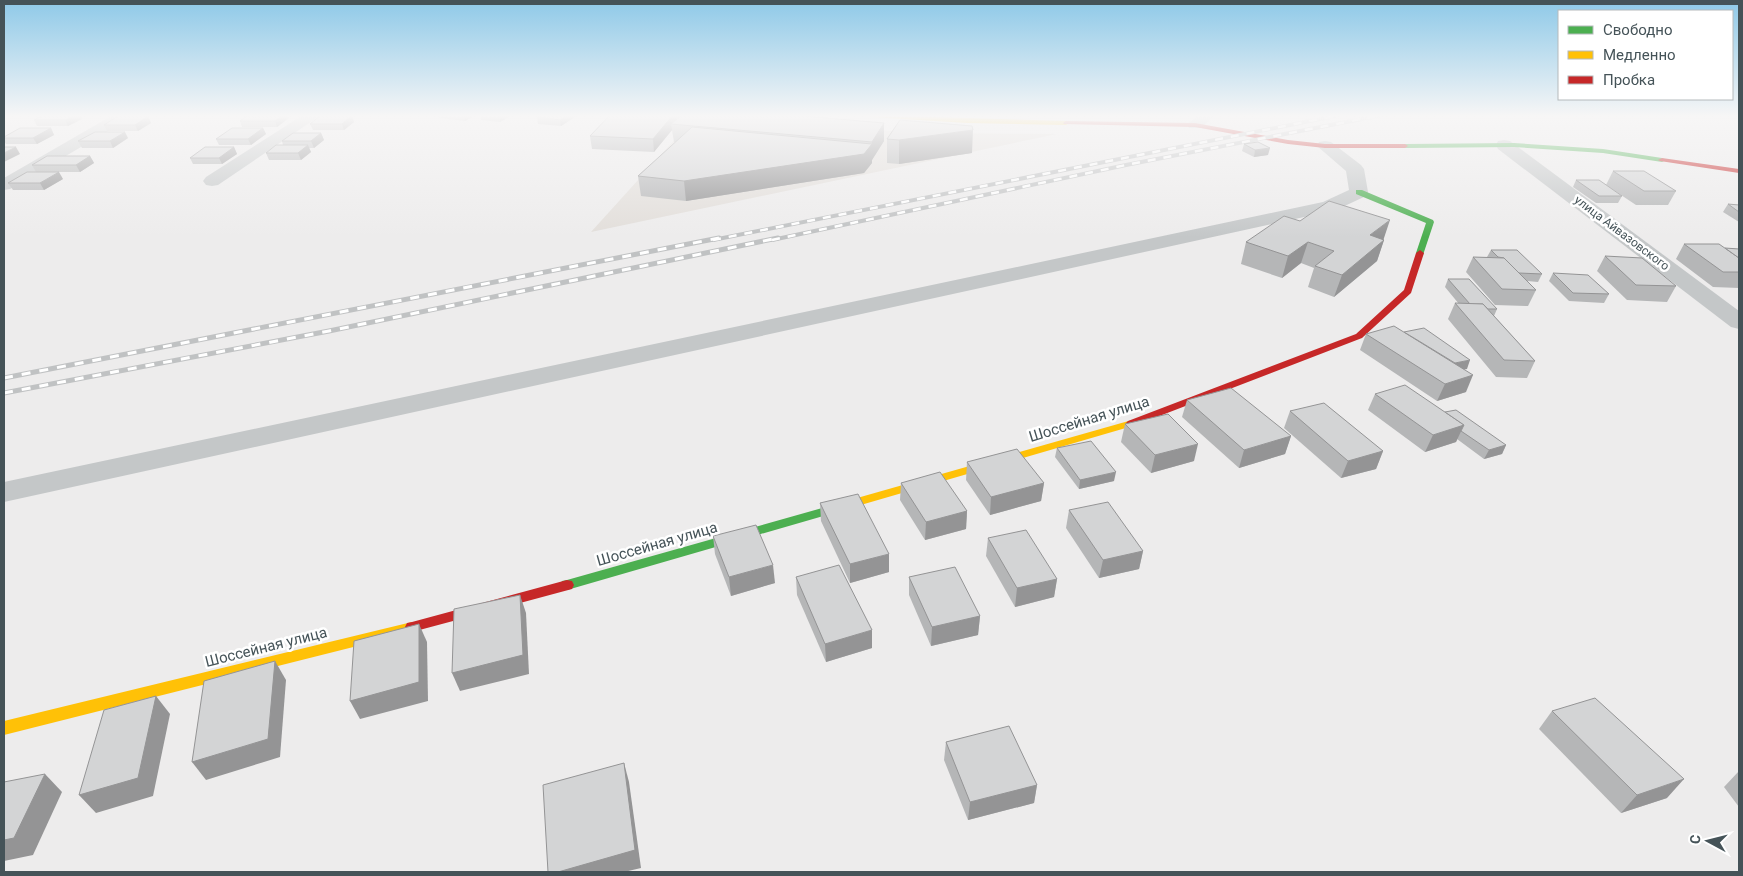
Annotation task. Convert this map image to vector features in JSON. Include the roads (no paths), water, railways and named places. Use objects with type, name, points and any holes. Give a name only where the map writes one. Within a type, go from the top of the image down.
[{"type":"street","points":[[4,184],[53,156]]},
{"type":"street","points":[[212,181],[250,156]]},
{"type":"street","points":[[4,492],[1329,206],[1358,192],[1355,169],[1338,156]]},
{"type":"street","name":"улица Айвазовского","points":[[1518,156],[1739,322]]},
{"type":"street","points":[[1636,156],[1739,171]]},
{"type":"street","name":"Шоссейная улица","points":[[4,728],[479,610],[1139,421],[1350,340],[1359,336],[1408,291],[1430,222],[1358,192]]},
{"type":"railway","points":[[713,240],[1135,156]]},
{"type":"railway","points":[[772,240],[1173,156]]},
{"type":"railway","points":[[4,378],[719,238]]},
{"type":"railway","points":[[4,393],[329,331],[778,238]]}]
